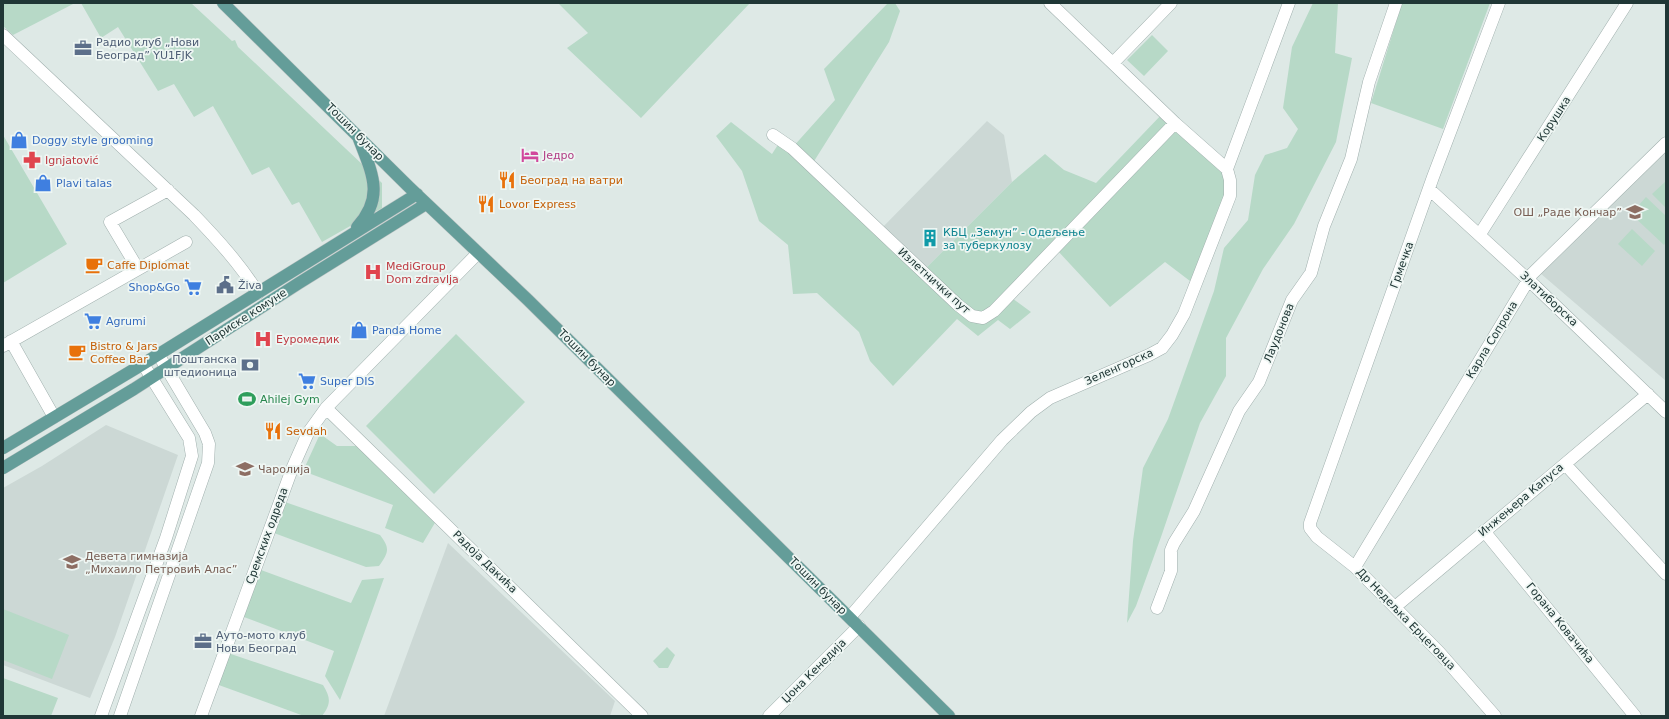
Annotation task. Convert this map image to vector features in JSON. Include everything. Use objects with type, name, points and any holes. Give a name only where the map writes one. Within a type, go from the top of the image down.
[{"type":"main road","name":"Тошин бунар","points":[[223,3],[426,204],[850,617],[949,716]]},
{"type":"main road","points":[[348,236],[370,212],[373,204],[374,191],[372,173],[357,134]]},
{"type":"main road","name":"Париске комуне","points":[[3,448],[417,194]]},
{"type":"main road","name":"Париске комуне","points":[[3,468],[151,378],[292,287],[426,204]]},
{"type":"street","points":[[1050,3],[1114,62],[1175,123],[1227,170],[1289,3]]},
{"type":"street","points":[[1114,62],[1171,3]]},
{"type":"street","name":"Лаудонова","points":[[1157,608],[1171,571],[1172,550],[1174,543],[1194,511],[1239,411],[1259,382],[1292,300],[1311,273],[1324,226],[1351,160],[1369,82],[1396,3]]},
{"type":"street","name":"Грмечка","points":[[1310,528],[1311,517],[1429,189],[1499,3]]},
{"type":"street","name":"Корушка","points":[[1480,234],[1627,3]]},
{"type":"street","points":[[3,35],[168,190],[217,240],[250,279],[258,292]]},
{"type":"street","name":"Излетнички пут","points":[[773,135],[797,153],[958,305],[972,316],[982,318],[994,311],[1175,123]]},
{"type":"street","name":"Карла Сопрона","points":[[1355,567],[1528,279],[1666,143]]},
{"type":"street","name":"Зеленгорска","points":[[850,617],[1002,440],[1030,412],[1050,398],[1162,348],[1172,335],[1184,314],[1222,218],[1230,196],[1230,180],[1227,170]]},
{"type":"street","name":"Златиборска","points":[[1429,189],[1528,279],[1666,412]]},
{"type":"street","points":[[138,269],[110,222],[168,190]]},
{"type":"street","points":[[54,417],[7,344],[186,242]]},
{"type":"street","name":"Сремских одреда","points":[[201,716],[292,468],[308,433],[326,408],[478,253]]},
{"type":"street","points":[[120,716],[208,463],[209,444],[205,433],[158,354]]},
{"type":"street","points":[[105,715],[192,463],[192,450],[188,438],[142,364]]},
{"type":"street","name":"Инжењера Капуса","points":[[1395,607],[1648,394]]},
{"type":"street","name":"Радоја Дакића","points":[[326,408],[642,716]]},
{"type":"street","points":[[1565,464],[1666,574]]},
{"type":"street","name":"Др Недељка Ерцеговца","points":[[1310,528],[1317,537],[1355,567],[1440,652],[1490,714]]},
{"type":"street","name":"Горана Ковачића","points":[[1484,531],[1635,716]]},
{"type":"street","name":"Џона Кенедија","points":[[769,716],[859,626]]},
{"type":"shaded area","points":[[987,121],[1004,135],[1012,182],[922,272],[879,231]]},
{"type":"shaded area","name":"ОШ „Раде Кончар”","points":[[1666,151],[1666,381],[1540,273]]},
{"type":"shaded area","name":"Девета гимназија „Михаило Петровић Алас”","points":[[106,425],[178,455],[115,637],[90,698],[3,665],[3,488],[42,466]]},
{"type":"shaded area","points":[[448,543],[615,701],[610,716],[384,716]]},
{"type":"green space","points":[[3,3],[75,3],[13,35],[3,26]]},
{"type":"green space","points":[[81,3],[191,3],[232,41],[235,40],[238,47],[382,183],[382,208],[322,242],[299,202],[292,205],[269,167],[252,175],[213,106],[194,117],[174,84],[158,91],[118,27],[101,38]]},
{"type":"green space","points":[[558,3],[750,3],[641,118],[567,48],[588,33]]},
{"type":"green space","points":[[888,3],[895,3],[900,11],[889,42],[811,166],[922,272],[1012,182],[1045,154],[1064,170],[1096,183],[1164,112],[1230,180],[1201,271],[1190,281],[1165,262],[1110,307],[1057,250],[1012,298],[1031,312],[1010,329],[998,320],[978,336],[957,319],[893,386],[870,361],[859,332],[817,293],[793,294],[788,245],[759,221],[742,171],[716,136],[731,122],[772,154],[781,140],[792,148],[835,100],[824,69]]},
{"type":"green space","points":[[1313,3],[1338,3],[1335,53],[1352,58],[1336,142],[1294,224],[1263,269],[1226,338],[1226,376],[1200,423],[1136,606],[1127,623],[1133,541],[1143,468],[1168,419],[1214,291],[1224,248],[1248,220],[1255,175],[1265,155],[1287,148],[1298,129],[1283,108],[1292,47]]},
{"type":"green space","points":[[1402,3],[1490,3],[1443,129],[1371,103]]},
{"type":"green space","points":[[1152,35],[1168,51],[1144,76],[1127,60]]},
{"type":"green space","points":[[3,135],[67,244],[3,283]]},
{"type":"green space","points":[[1666,181],[1666,208],[1652,194]]},
{"type":"green space","points":[[1646,197],[1666,216],[1666,242],[1664,245],[1631,214]]},
{"type":"green space","points":[[1632,229],[1655,251],[1642,266],[1618,244]]},
{"type":"green space","points":[[456,334],[525,402],[434,494],[366,426]]},
{"type":"green space","points":[[320,434],[337,446],[358,446],[436,521],[423,543],[385,528],[393,505],[303,471]]},
{"type":"green space","points":[[285,502],[380,535],[387,547],[385,557],[379,566],[366,567],[274,533]]},
{"type":"green space","points":[[261,570],[351,603],[362,580],[384,578],[340,700],[325,676],[334,651],[244,617]]},
{"type":"green space","points":[[3,609],[69,635],[52,679],[3,660]]},
{"type":"green space","points":[[667,647],[675,655],[668,668],[659,668],[653,661]]},
{"type":"green space","points":[[228,653],[323,685],[329,697],[325,712],[322,716],[304,716],[216,684]]},
{"type":"green space","points":[[3,678],[58,698],[51,716],[3,716]]},
{"type":"place","name":"Радио клуб „Нови Београд” YU1FJK","points":[[83,48]]},
{"type":"place","name":"Doggy style grooming","points":[[19,140]]},
{"type":"place","name":"Једро","points":[[530,155]]},
{"type":"place","name":"Ignjatović","points":[[32,160]]},
{"type":"place","name":"Београд на ватри","points":[[507,180]]},
{"type":"place","name":"Plavi talas","points":[[43,183]]},
{"type":"place","name":"Lovor Express","points":[[486,204]]},
{"type":"place","name":"ОШ „Раде Кончар”","points":[[1635,212]]},
{"type":"place","name":"КБЦ „Земун” - Одељење за туберкулозу","points":[[930,238]]},
{"type":"place","name":"Caffe Diplomat","points":[[94,265]]},
{"type":"place","name":"MediGroup Dom zdravlja","points":[[373,272]]},
{"type":"place","name":"Živa","points":[[225,285]]},
{"type":"place","name":"Shop&Go","points":[[193,287]]},
{"type":"place","name":"Agrumi","points":[[93,321]]},
{"type":"place","name":"Panda Home","points":[[359,330]]},
{"type":"place","name":"Еуромедик","points":[[263,339]]},
{"type":"place","name":"Bistro & Jars Coffee Bar","points":[[77,352]]},
{"type":"place","name":"Поштанска штедионица","points":[[250,365]]},
{"type":"place","name":"Super DIS","points":[[307,381]]},
{"type":"place","name":"Ahilej Gym","points":[[247,399]]},
{"type":"place","name":"Sevdah","points":[[273,431]]},
{"type":"place","name":"Чаролија","points":[[245,469]]},
{"type":"place","name":"Девета гимназија „Михаило Петровић Алас”","points":[[72,562]]},
{"type":"place","name":"Ауто-мото клуб Нови Београд","points":[[203,641]]}]
